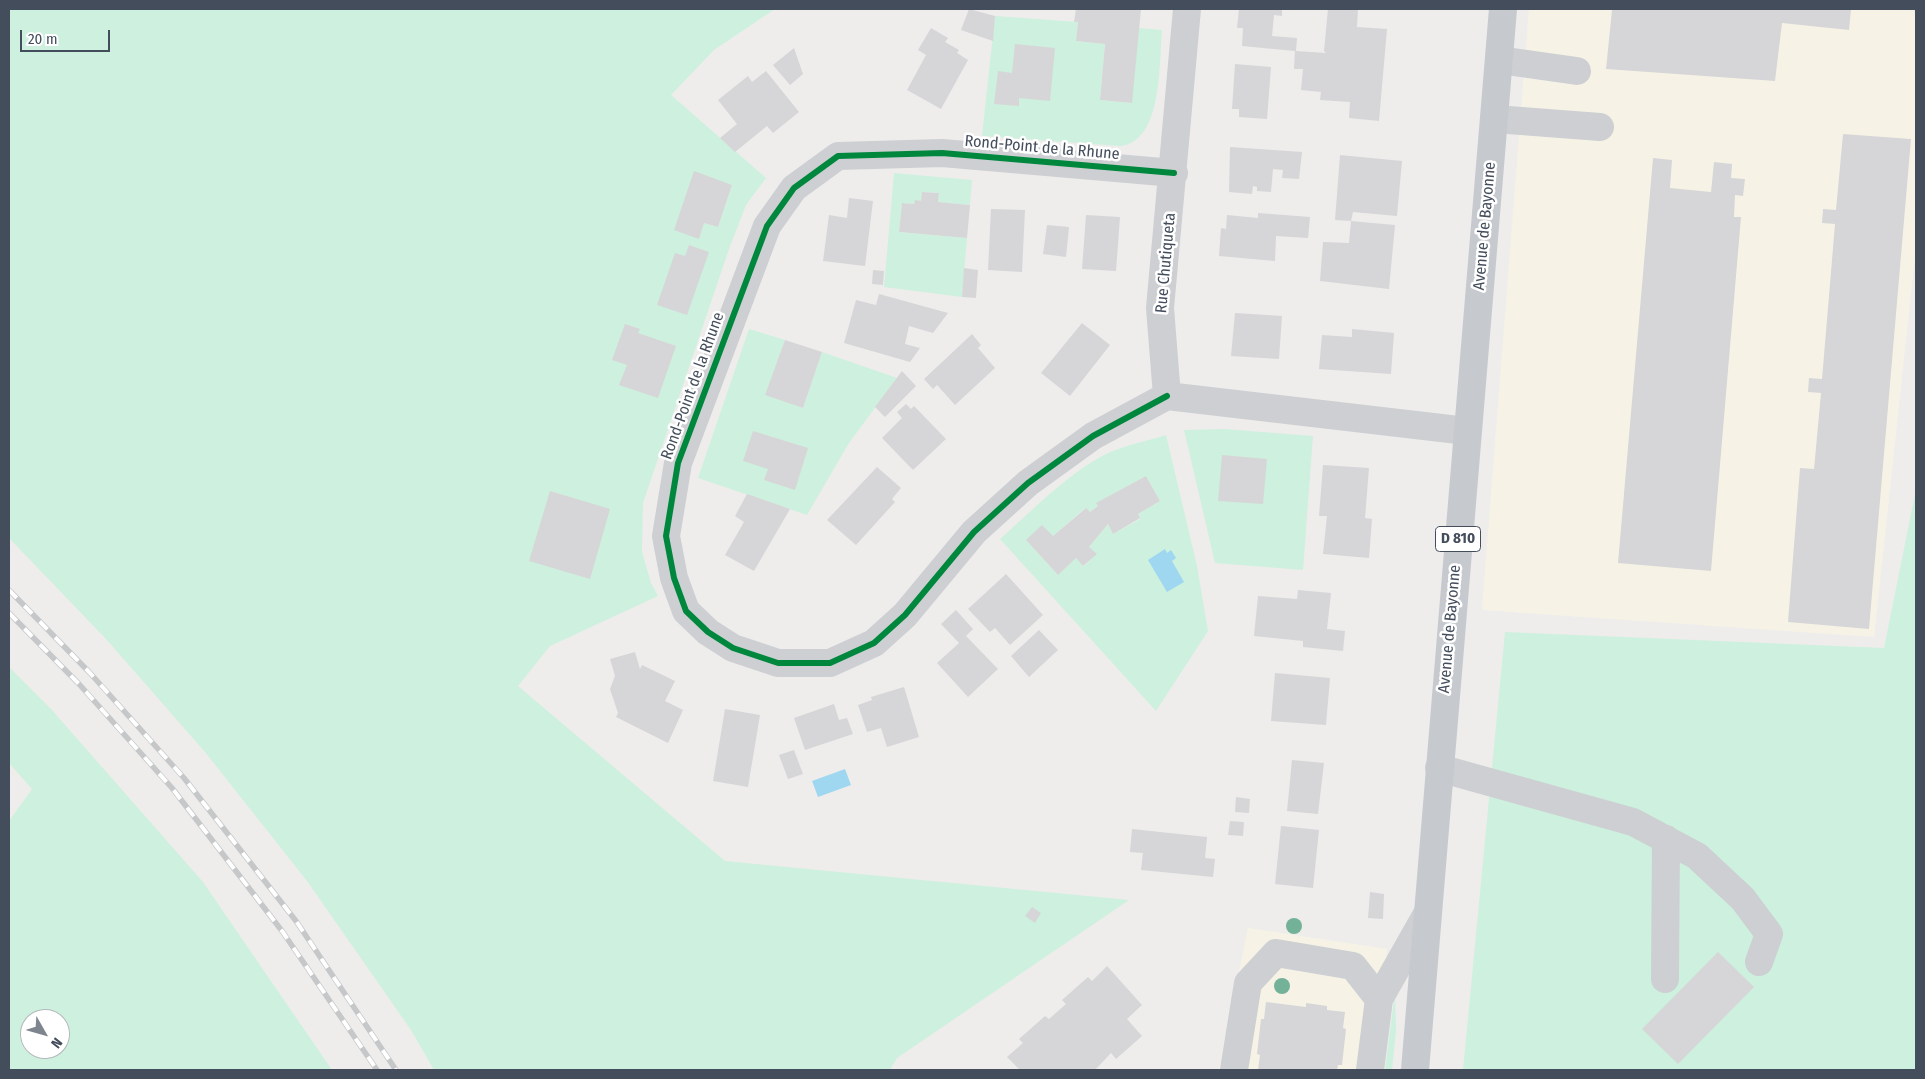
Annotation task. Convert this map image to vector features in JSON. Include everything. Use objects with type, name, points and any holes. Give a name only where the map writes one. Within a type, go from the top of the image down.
[{"type":"main road","name":"Avenue de Bayonne","points":[[1414,1070],[1503,9]]},
{"type":"street","name":"Rue Chutiqueta","points":[[1167,396],[1160,308],[1174,173],[1187,9]]},
{"type":"street","points":[[1499,60],[1577,71]]},
{"type":"street","points":[[1494,119],[1600,127]]},
{"type":"street","name":"Rond-Point de la Rhune","points":[[1167,396],[1093,436],[1028,483],[974,532],[905,615],[874,643],[830,663],[778,662],[733,648],[708,632],[686,611],[674,578],[666,536],[678,463],[767,226],[794,188],[838,156],[942,153],[1174,173]]},
{"type":"street","points":[[1167,396],[1467,431]]},
{"type":"street","points":[[1439,768],[1633,822],[1697,856],[1744,899],[1769,934],[1759,962]]},
{"type":"street","points":[[1665,979],[1666,839]]},
{"type":"street","points":[[1370,1070],[1379,999],[1427,914]]},
{"type":"street","points":[[1234,1070],[1248,983],[1276,953],[1353,966],[1379,999]]},
{"type":"shaded area","points":[[1529,9],[1913,9],[1916,19],[1916,246],[1874,637],[1482,610]]},
{"type":"shaded area","points":[[1248,928],[1387,949],[1376,1070],[1219,1070]]},
{"type":"green space","points":[[9,9],[775,9],[714,50],[671,95],[766,178],[746,205],[729,249],[643,503],[642,552],[651,583],[658,596],[550,646],[518,686],[725,861],[1129,900],[897,1058],[890,1070],[434,1070],[411,1030],[307,881],[205,752],[106,639],[9,538]],"holes":[[[694,172],[732,185],[718,227],[704,223],[699,239]]]},
{"type":"green space","points":[[995,16],[1078,22],[1076,41],[1105,44],[1100,100],[1131,103],[1138,28],[1162,30],[1156,98],[1144,131],[1134,141],[1120,146],[982,136]]},
{"type":"green space","points":[[894,173],[972,180],[970,205],[938,202],[939,193],[922,192],[921,201],[915,201],[914,204],[902,203],[899,232],[967,238],[962,297],[884,287]]},
{"type":"green space","points":[[749,329],[785,340],[766,395],[803,408],[822,352],[897,378],[849,443],[807,515],[698,478]]},
{"type":"green space","points":[[1224,429],[1313,436],[1303,570],[1215,563],[1184,430]]},
{"type":"green space","points":[[1166,435],[1197,566],[1208,631],[1156,711],[1000,539],[1065,481],[1093,461],[1129,445]],"holes":[[[1146,476],[1160,501],[1138,514],[1140,519],[1113,534],[1108,524],[1089,547],[1096,554],[1084,566],[1076,558],[1058,575],[1026,540],[1053,536],[1085,508],[1090,512],[1098,506],[1097,503]]]},
{"type":"green space","points":[[1916,489],[1916,1070],[1463,1070],[1505,632],[1884,648]]},
{"type":"green space","points":[[9,667],[51,709],[203,882],[332,1070],[9,1070],[9,821],[32,789],[9,763]]},
{"type":"green space","points":[[1395,992],[1396,1031],[1392,1070],[1385,1070]]},
{"type":"water","points":[[1165,549],[1167,553],[1171,550],[1176,558],[1172,561],[1184,582],[1167,592],[1148,560]]},
{"type":"water","points":[[845,769],[851,785],[818,797],[812,781]]},
{"type":"building","points":[[969,9],[995,16],[993,41],[961,30]]},
{"type":"building","points":[[1076,9],[1141,9],[1132,103],[1100,100],[1105,44],[1076,41],[1078,22],[1074,22]]},
{"type":"building","points":[[1239,9],[1282,9],[1282,16],[1274,15],[1272,36],[1297,38],[1296,51],[1326,53],[1324,51],[1328,9],[1358,9],[1357,27],[1387,29],[1379,121],[1349,118],[1350,102],[1320,100],[1321,92],[1301,90],[1303,69],[1294,69],[1295,51],[1242,46],[1243,28],[1237,28]]},
{"type":"building","points":[[1851,9],[1849,30],[1782,23],[1775,81],[1606,69],[1612,10]]},
{"type":"building","points":[[931,28],[948,38],[945,42],[959,50],[957,53],[968,60],[941,109],[907,90],[926,55],[918,50]]},
{"type":"building","points":[[1015,44],[1055,48],[1050,101],[1019,98],[1019,106],[994,104],[998,71],[1012,73]]},
{"type":"building","points":[[794,48],[803,74],[790,85],[773,65]]},
{"type":"building","points":[[1235,64],[1271,67],[1267,119],[1239,117],[1239,109],[1232,109]]},
{"type":"building","points":[[766,71],[799,112],[773,133],[767,126],[735,152],[720,138],[737,124],[718,100],[748,76],[752,82]]},
{"type":"building","points":[[1843,134],[1911,139],[1869,629],[1788,622],[1800,468],[1814,469],[1821,393],[1808,392],[1809,378],[1822,379],[1835,224],[1822,223],[1823,209],[1836,210]]},
{"type":"building","points":[[1230,147],[1302,152],[1299,179],[1282,178],[1283,170],[1273,169],[1271,192],[1257,191],[1257,187],[1253,186],[1252,194],[1229,192]]},
{"type":"building","points":[[1340,155],[1402,161],[1397,216],[1353,212],[1351,221],[1335,220]]},
{"type":"building","points":[[1653,158],[1672,160],[1670,188],[1711,192],[1714,162],[1732,164],[1731,178],[1745,179],[1743,196],[1735,195],[1734,217],[1741,217],[1711,571],[1618,563]]},
{"type":"building","points":[[694,171],[732,185],[718,227],[704,223],[699,239],[674,230]]},
{"type":"building","points":[[922,192],[939,193],[938,202],[970,205],[967,238],[899,232],[902,203],[914,204],[915,200],[921,201]]},
{"type":"building","points":[[849,198],[873,201],[865,266],[823,261],[829,215],[847,218]]},
{"type":"building","points":[[991,209],[1025,210],[1022,272],[988,270]]},
{"type":"building","points":[[1258,213],[1310,217],[1308,238],[1276,236],[1275,261],[1219,256],[1221,228],[1226,229],[1227,215],[1258,218]]},
{"type":"building","points":[[1086,215],[1120,217],[1116,271],[1082,269]]},
{"type":"building","points":[[1351,221],[1395,225],[1389,289],[1320,281],[1323,242],[1349,243]]},
{"type":"building","points":[[1047,225],[1069,227],[1066,257],[1043,254]]},
{"type":"building","points":[[689,245],[709,252],[687,315],[657,305],[675,253],[685,256]]},
{"type":"building","points":[[964,268],[978,270],[976,298],[962,297]]},
{"type":"building","points":[[873,270],[884,271],[883,285],[872,284]]},
{"type":"building","points":[[879,294],[948,313],[933,333],[909,326],[905,344],[920,348],[910,362],[844,343],[856,300],[876,305]]},
{"type":"building","points":[[1235,313],[1282,316],[1279,359],[1231,356]]},
{"type":"building","points":[[1082,323],[1110,345],[1070,396],[1041,373]]},
{"type":"building","points":[[625,324],[640,329],[638,333],[676,346],[658,398],[619,385],[627,365],[612,360]]},
{"type":"building","points":[[1352,329],[1394,333],[1391,374],[1319,369],[1322,335],[1352,337]]},
{"type":"building","points":[[972,334],[981,345],[978,348],[995,368],[955,405],[937,385],[933,389],[924,379]]},
{"type":"building","points":[[785,340],[822,352],[803,408],[765,395]]},
{"type":"building","points":[[902,371],[916,386],[885,417],[875,407]]},
{"type":"building","points":[[906,404],[911,409],[914,406],[946,439],[913,470],[882,438],[902,418],[897,412]]},
{"type":"building","points":[[753,431],[808,448],[795,490],[764,480],[768,469],[743,461]]},
{"type":"building","points":[[1222,455],[1267,459],[1263,504],[1218,501]]},
{"type":"building","points":[[1323,465],[1369,468],[1365,518],[1372,519],[1369,558],[1323,554],[1327,516],[1319,516]]},
{"type":"building","points":[[877,467],[901,488],[892,499],[895,502],[856,545],[827,520]]},
{"type":"building","points":[[1146,476],[1160,501],[1138,514],[1140,518],[1113,534],[1108,524],[1089,547],[1097,554],[1083,566],[1076,558],[1058,575],[1026,540],[1042,525],[1053,536],[1086,508],[1090,512],[1098,506],[1096,503]]},
{"type":"building","points":[[550,491],[610,509],[590,579],[529,561]]},
{"type":"building","points":[[747,494],[790,509],[754,571],[725,555],[744,522],[735,516]]},
{"type":"building","points":[[1006,574],[1043,615],[1010,645],[995,628],[990,632],[968,609]]},
{"type":"building","points":[[1298,590],[1331,593],[1327,629],[1345,631],[1343,651],[1303,647],[1303,641],[1254,636],[1258,596],[1297,599]]},
{"type":"building","points":[[956,610],[973,629],[966,636],[998,669],[968,697],[937,663],[959,643],[941,624]]},
{"type":"building","points":[[1039,630],[1058,650],[1029,677],[1011,656]]},
{"type":"building","points":[[635,652],[640,669],[642,665],[675,681],[665,701],[683,710],[668,743],[616,717],[618,713],[610,689],[615,676],[610,659]]},
{"type":"building","points":[[1275,673],[1330,678],[1326,725],[1271,721]]},
{"type":"building","points":[[904,687],[919,737],[887,747],[881,728],[867,732],[858,705],[872,700],[871,697]]},
{"type":"building","points":[[834,704],[839,720],[847,718],[853,734],[805,750],[794,718]]},
{"type":"building","points":[[725,709],[760,715],[748,787],[713,781]]},
{"type":"building","points":[[794,750],[803,774],[788,779],[779,755]]},
{"type":"building","points":[[1292,760],[1324,763],[1318,814],[1287,811]]},
{"type":"building","points":[[1236,797],[1250,799],[1249,813],[1235,812]]},
{"type":"building","points":[[1230,821],[1244,822],[1243,836],[1228,835]]},
{"type":"building","points":[[1281,826],[1319,830],[1313,888],[1275,884]]},
{"type":"building","points":[[1132,829],[1207,837],[1205,858],[1215,859],[1213,877],[1141,870],[1143,853],[1130,852]]},
{"type":"building","points":[[1370,892],[1384,894],[1383,919],[1368,918]]},
{"type":"building","points":[[1032,907],[1041,913],[1035,923],[1025,916]]},
{"type":"building","points":[[1718,952],[1754,987],[1678,1064],[1642,1029]]},
{"type":"building","points":[[1107,966],[1142,1005],[1127,1019],[1142,1036],[1116,1059],[1111,1053],[1095,1070],[1020,1070],[1007,1057],[1023,1043],[1019,1039],[1045,1016],[1049,1019],[1066,1004],[1062,1000],[1088,977],[1092,981]]},
{"type":"building","points":[[1266,1002],[1306,1007],[1306,1003],[1327,1006],[1327,1010],[1345,1012],[1343,1028],[1346,1029],[1342,1065],[1338,1065],[1337,1070],[1258,1070],[1260,1055],[1257,1054],[1261,1019],[1264,1019]]},
{"type":"railway","points":[[9,590],[90,673],[184,778],[296,921],[396,1070]]},
{"type":"railway","points":[[9,613],[79,684],[172,788],[282,931],[377,1070]]},
{"type":"cycle path","points":[[1167,396],[1093,436],[1028,483],[974,532],[905,615],[874,643],[830,663],[778,663],[733,648],[708,632],[686,611],[674,578],[666,536],[678,463],[767,226],[794,188],[838,156],[942,153],[1174,173]]}]
